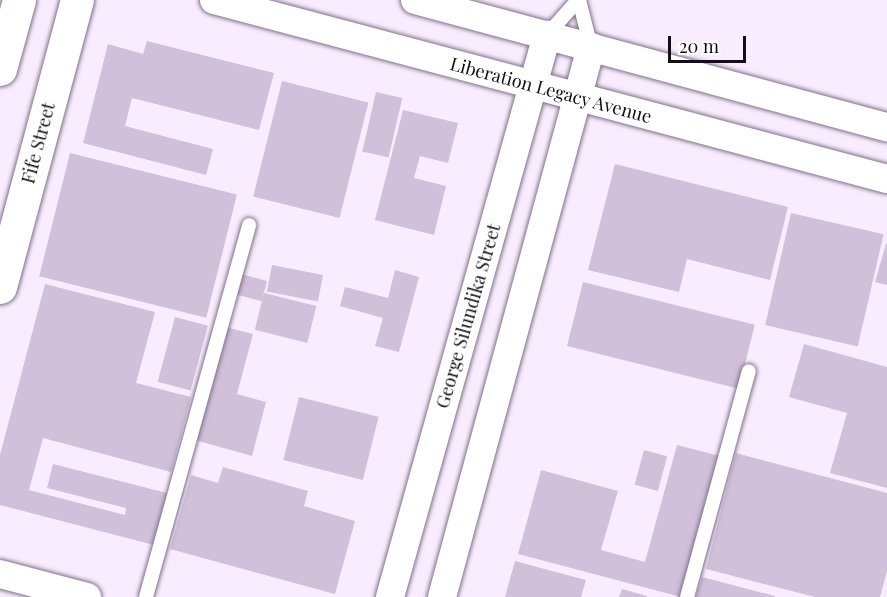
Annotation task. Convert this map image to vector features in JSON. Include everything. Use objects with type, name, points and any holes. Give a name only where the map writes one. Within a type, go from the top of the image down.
[{"type":"street","points":[[0,69],[19,0]]},
{"type":"street","name":"Fife Street","points":[[0,287],[77,0]]},
{"type":"street","name":"Liberation Legacy Avenue","points":[[214,0],[887,179]]},
{"type":"street","points":[[415,0],[887,127]]},
{"type":"street","name":"George Silundika Street","points":[[390,597],[547,35]]},
{"type":"street","points":[[442,597],[591,47]]},
{"type":"street","points":[[0,574],[87,597]]},
{"type":"lane","points":[[547,35],[578,0]]},
{"type":"lane","points":[[578,0],[591,47]]},
{"type":"lane","points":[[146,597],[249,225]]},
{"type":"lane","points":[[687,597],[749,370]]},
{"type":"building","points":[[147,41],[274,73],[259,130],[132,98],[125,126],[213,149],[206,175],[83,143],[108,44],[143,54]]},
{"type":"building","points":[[282,81],[368,103],[340,218],[253,196]]},
{"type":"building","points":[[376,92],[402,98],[389,158],[362,151]]},
{"type":"building","points":[[403,110],[458,123],[448,163],[420,156],[414,178],[446,186],[434,235],[375,220]]},
{"type":"building","points":[[70,153],[237,195],[206,318],[39,276]]},
{"type":"building","points":[[615,164],[788,207],[770,280],[687,259],[679,292],[588,270]]},
{"type":"building","points":[[791,213],[884,234],[858,346],[765,325]]},
{"type":"building","points":[[887,244],[887,285],[875,282]]},
{"type":"building","points":[[272,265],[323,275],[318,301],[267,292]]},
{"type":"building","points":[[395,270],[419,277],[399,352],[375,346],[383,318],[340,306],[345,287],[388,298]]},
{"type":"building","points":[[241,274],[267,281],[262,301],[236,294]]},
{"type":"building","points":[[583,282],[755,325],[739,389],[567,346]]},
{"type":"building","points":[[45,284],[155,312],[136,383],[191,397],[171,472],[43,438],[29,490],[125,515],[126,508],[47,488],[53,464],[167,493],[154,545],[0,505],[0,455]]},
{"type":"building","points":[[264,293],[316,306],[307,343],[255,330]]},
{"type":"building","points":[[175,317],[208,326],[191,391],[158,382]]},
{"type":"building","points":[[225,327],[253,334],[237,394],[266,402],[252,456],[195,440]]},
{"type":"building","points":[[804,344],[887,367],[887,488],[830,473],[847,413],[789,397]]},
{"type":"building","points":[[299,397],[379,417],[363,480],[283,460]]},
{"type":"building","points":[[677,445],[720,456],[681,597],[518,554],[541,470],[618,491],[601,550],[645,562]]},
{"type":"building","points":[[644,450],[667,456],[658,491],[635,485]]},
{"type":"building","points":[[736,453],[887,493],[887,571],[880,597],[815,597],[706,569]]},
{"type":"building","points":[[223,467],[308,491],[304,506],[355,521],[335,594],[170,549],[191,475],[218,483]]},
{"type":"building","points":[[515,561],[586,580],[581,597],[505,597]]},
{"type":"building","points":[[702,577],[775,596],[775,597],[696,597]]},
{"type":"building","points":[[622,589],[647,596],[647,597],[619,597]]}]
